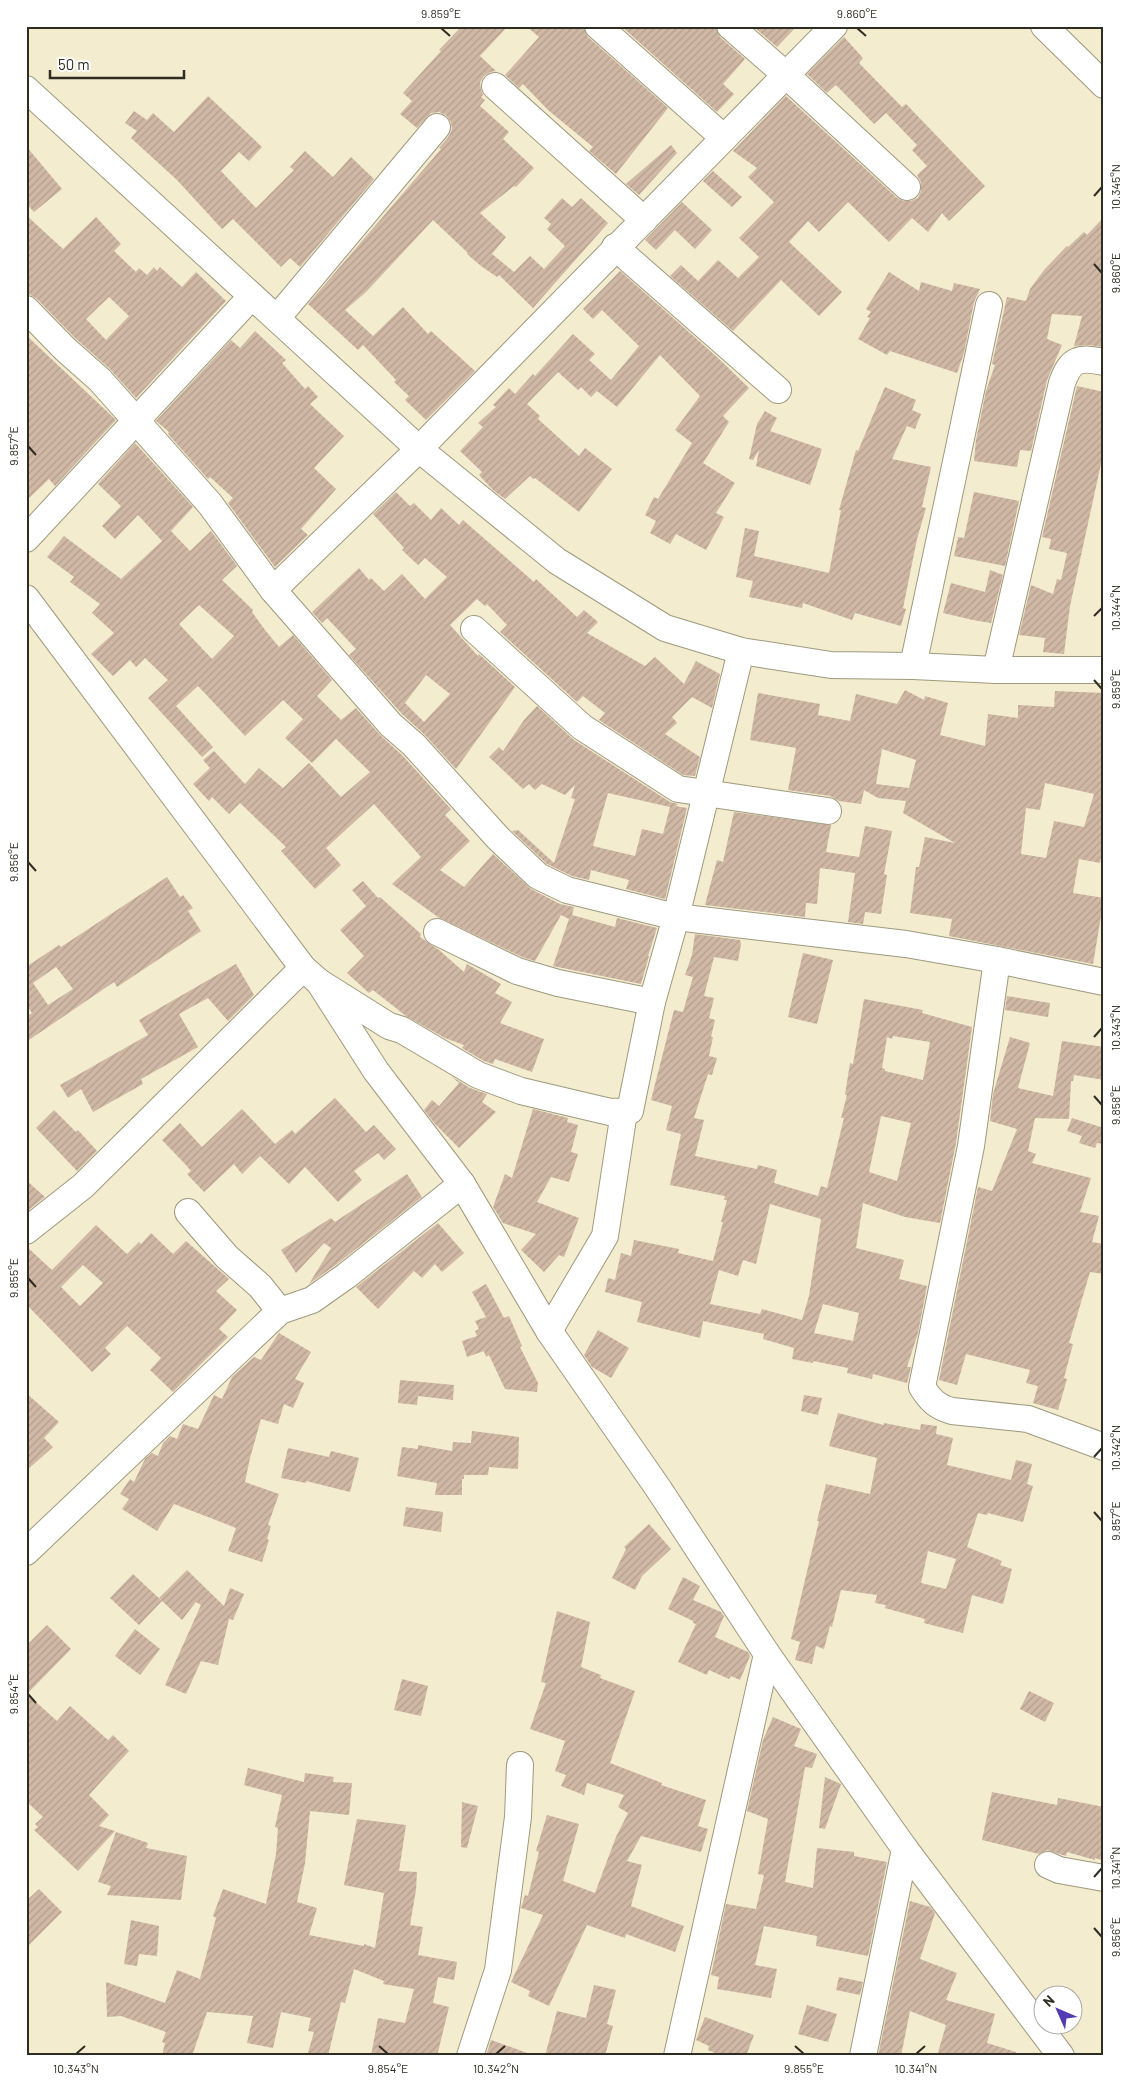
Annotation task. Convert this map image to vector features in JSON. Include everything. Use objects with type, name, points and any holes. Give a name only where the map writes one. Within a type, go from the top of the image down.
[{"type":"street","points":[[598,26],[724,138]]},
{"type":"street","points":[[730,26],[907,187]]},
{"type":"street","points":[[273,590],[419,449],[615,247],[644,220],[834,26]]},
{"type":"street","points":[[1044,26],[1104,85]]},
{"type":"street","points":[[495,86],[644,220]]},
{"type":"street","points":[[26,90],[419,449],[557,561],[665,628],[740,651],[831,665],[996,670],[1104,670]]},
{"type":"street","points":[[277,318],[438,127]]},
{"type":"street","points":[[615,247],[778,390]]},
{"type":"street","points":[[26,539],[252,296]]},
{"type":"street","points":[[913,666],[989,305]]},
{"type":"street","points":[[26,308],[65,349],[100,380],[210,504],[273,590],[391,725],[414,745],[498,838],[538,876],[567,890],[676,917],[906,944],[1104,982]]},
{"type":"street","points":[[996,670],[1067,368],[1074,362],[1087,358],[1104,362]]},
{"type":"street","points":[[26,598],[311,975],[376,1071],[462,1184],[549,1331],[658,1488],[767,1654],[905,1849],[1062,2056]]},
{"type":"street","points":[[474,629],[582,727],[678,789],[828,811]]},
{"type":"street","points":[[311,975],[389,1026],[402,1030],[478,1075],[521,1092],[610,1112],[630,1111],[652,1002],[676,917],[740,651]]},
{"type":"street","points":[[437,932],[517,971],[558,983],[652,1002]]},
{"type":"street","points":[[996,960],[971,1146],[922,1387],[931,1402],[942,1408],[952,1411],[1028,1419],[1104,1448]]},
{"type":"street","points":[[26,1231],[83,1186],[311,975]]},
{"type":"street","points":[[549,1331],[605,1236],[624,1112]]},
{"type":"street","points":[[26,1552],[280,1311],[312,1300],[346,1276],[462,1184]]},
{"type":"street","points":[[188,1212],[227,1258],[260,1286],[280,1311]]},
{"type":"street","points":[[677,2056],[767,1654]]},
{"type":"street","points":[[470,2056],[498,1970],[518,1817],[520,1765]]},
{"type":"street","points":[[863,2056],[905,1849]]},
{"type":"street","points":[[1048,1865],[1058,1870],[1104,1878]]},
{"type":"building","points":[[462,26],[508,26],[480,56],[496,71],[484,76],[480,82],[483,95],[481,97],[485,100],[480,106],[509,132],[503,139],[534,168],[516,187],[514,186],[480,213],[506,237],[492,254],[514,272],[530,256],[544,269],[565,246],[547,229],[551,224],[544,218],[562,198],[572,207],[581,198],[608,223],[533,308],[499,275],[497,277],[467,254],[433,220],[366,292],[345,310],[373,336],[403,307],[428,334],[431,331],[475,371],[426,420],[405,400],[409,396],[394,382],[396,380],[363,345],[358,350],[308,304],[441,149],[439,148],[449,136],[452,129],[451,122],[446,115],[439,112],[431,113],[417,128],[400,114],[412,101],[403,93]]},
{"type":"building","points":[[526,26],[583,26],[588,37],[668,108],[616,174],[589,151],[593,147],[548,110],[523,84],[519,88],[505,75],[539,37]]},
{"type":"building","points":[[621,26],[715,26],[720,37],[745,59],[723,84],[734,94],[717,112]]},
{"type":"building","points":[[753,26],[797,26],[777,47]]},
{"type":"building","points":[[844,37],[863,58],[859,63],[902,107],[906,104],[985,186],[949,221],[942,213],[928,232],[912,218],[889,242],[848,202],[819,232],[808,221],[789,242],[842,292],[819,316],[781,280],[733,331],[670,276],[681,265],[698,281],[718,260],[738,278],[759,257],[739,238],[774,202],[748,177],[757,168],[733,151],[786,96],[897,198],[903,201],[911,201],[918,198],[921,191],[921,182],[917,175],[927,166],[912,150],[917,145],[886,113],[874,124],[836,85],[827,93],[807,74]]},
{"type":"building","points":[[208,96],[262,147],[249,161],[239,152],[221,171],[256,208],[294,170],[290,167],[305,151],[333,177],[351,157],[374,179],[300,267],[290,258],[281,267],[233,219],[222,229],[177,180],[131,138],[137,131],[125,123],[134,111],[147,120],[153,113],[174,132]]},
{"type":"building","points":[[671,145],[677,153],[639,195],[626,184]]},
{"type":"building","points":[[26,146],[62,189],[34,212],[26,203]]},
{"type":"building","points":[[713,171],[742,197],[732,207],[703,181]]},
{"type":"building","points":[[682,202],[712,230],[695,249],[675,230],[656,250],[645,240]]},
{"type":"building","points":[[26,215],[63,249],[96,217],[121,244],[114,251],[136,272],[139,268],[147,275],[154,267],[157,271],[160,267],[182,287],[196,272],[226,301],[136,398],[110,369],[75,338],[37,299],[26,292]],"holes":[[[109,297],[129,316],[106,340],[86,319]]]},
{"type":"building","points":[[1104,217],[1104,347],[1074,346],[1082,316],[1052,314],[1047,339],[1062,345],[1047,380],[1031,451],[1020,450],[1017,467],[974,461],[976,440],[986,391],[995,365],[992,364],[1007,297],[1026,301],[1030,289],[1044,270],[1067,246],[1084,232],[1087,235]]},
{"type":"building","points":[[620,271],[749,388],[723,416],[729,422],[703,463],[735,483],[716,513],[724,517],[706,550],[676,534],[670,544],[650,533],[656,521],[645,515],[654,497],[658,499],[692,443],[675,430],[700,396],[660,355],[617,407],[597,391],[591,397],[581,387],[578,390],[558,372],[527,404],[540,416],[538,419],[579,456],[585,448],[612,469],[579,512],[530,476],[505,499],[493,490],[479,475],[482,472],[460,451],[483,427],[478,423],[496,407],[493,405],[509,388],[515,394],[533,374],[535,376],[573,334],[595,354],[589,360],[611,380],[639,346],[602,310],[593,319],[583,309]]},
{"type":"building","points":[[889,272],[919,291],[921,282],[952,291],[954,283],[980,289],[974,302],[964,353],[957,373],[890,351],[887,355],[858,339],[870,318],[867,317],[871,312],[866,309]]},
{"type":"building","points":[[255,331],[286,360],[282,363],[305,389],[308,386],[318,397],[310,404],[344,436],[314,468],[336,489],[301,529],[308,535],[275,567],[228,503],[233,498],[210,477],[208,479],[168,434],[169,432],[156,421],[231,340],[240,348]]},
{"type":"building","points":[[26,335],[116,420],[55,486],[49,479],[26,501]]},
{"type":"building","points":[[1077,386],[1104,392],[1104,450],[1070,606],[1064,654],[1043,652],[1045,638],[1019,635],[1031,585],[1053,594],[1057,579],[1061,580],[1067,553],[1049,549],[1051,539],[1042,537]]},
{"type":"building","points":[[885,387],[916,400],[912,410],[921,414],[915,429],[907,426],[892,459],[931,467],[922,507],[926,508],[917,539],[903,608],[906,609],[901,626],[855,613],[852,620],[803,603],[802,608],[749,597],[753,581],[736,577],[745,528],[759,531],[754,556],[829,573],[841,510],[839,510],[856,450],[858,451]]},
{"type":"building","points":[[765,411],[777,418],[770,431],[822,449],[810,485],[756,466],[759,450],[753,460],[749,459],[757,424]]},
{"type":"building","points":[[135,443],[193,507],[171,531],[190,551],[211,531],[237,566],[222,580],[253,610],[252,612],[279,647],[293,635],[332,680],[317,696],[341,720],[356,708],[451,809],[445,815],[470,841],[440,870],[464,887],[493,854],[531,889],[560,904],[574,907],[572,915],[615,927],[617,918],[657,928],[641,984],[553,966],[569,919],[561,915],[535,961],[522,957],[438,917],[392,884],[421,857],[374,804],[326,848],[341,865],[315,889],[281,851],[286,847],[240,803],[229,814],[212,797],[209,801],[193,784],[210,768],[203,760],[214,751],[245,784],[259,768],[283,788],[309,763],[341,797],[370,772],[336,739],[312,763],[285,738],[303,719],[283,700],[245,736],[198,686],[176,706],[213,747],[202,757],[148,698],[168,680],[145,658],[136,667],[130,660],[113,676],[91,654],[114,633],[92,613],[100,604],[70,582],[74,577],[47,557],[64,536],[121,579],[162,541],[138,515],[115,539],[102,526],[121,506],[98,484]],"holes":[[[199,605],[234,636],[212,659],[179,624]]]},
{"type":"building","points":[[396,492],[410,506],[414,503],[431,520],[441,508],[459,525],[463,520],[534,582],[536,579],[577,617],[584,610],[598,622],[587,633],[645,666],[655,657],[684,684],[696,661],[720,674],[712,708],[692,697],[672,717],[677,723],[665,734],[700,757],[695,776],[683,775],[599,720],[605,713],[583,696],[577,702],[500,632],[507,625],[487,604],[485,606],[477,599],[450,625],[478,656],[479,654],[515,687],[456,769],[425,735],[402,714],[349,655],[356,649],[327,618],[322,623],[312,612],[359,568],[369,580],[371,578],[384,591],[402,574],[425,599],[447,577],[425,558],[418,565],[402,550],[404,548],[373,514]],"holes":[[[426,675],[450,694],[424,722],[405,703]]]},
{"type":"building","points":[[974,492],[1019,501],[1005,566],[954,556],[958,537],[964,538]]},
{"type":"building","points":[[990,570],[1003,575],[991,623],[943,613],[951,583],[985,592]]},
{"type":"building","points":[[905,690],[924,700],[925,696],[948,703],[940,735],[985,746],[988,714],[1018,718],[1018,705],[1054,707],[1055,691],[1104,693],[1104,844],[1100,863],[1079,859],[1073,893],[1104,898],[1093,964],[949,936],[952,919],[910,913],[916,867],[919,867],[925,837],[955,843],[903,813],[906,801],[878,798],[864,790],[861,804],[839,801],[830,796],[788,790],[796,748],[750,740],[758,693],[820,704],[818,715],[850,721],[856,694],[897,704]],"holes":[[[882,749],[916,760],[909,788],[876,784]],[[1045,783],[1094,794],[1084,827],[1054,821],[1046,858],[1021,854],[1026,808],[1040,810]]]},
{"type":"building","points":[[537,706],[574,740],[670,802],[678,804],[676,806],[687,808],[665,899],[626,889],[629,880],[591,870],[589,880],[572,876],[547,864],[512,831],[518,830],[554,863],[575,799],[571,798],[575,785],[565,795],[542,784],[535,790],[529,784],[523,789],[489,757],[499,747],[503,751],[524,720]],"holes":[[[608,793],[670,807],[663,834],[642,829],[635,856],[593,846]]]},
{"type":"building","points":[[734,812],[831,825],[826,852],[859,857],[865,826],[892,831],[884,874],[887,875],[881,914],[865,912],[863,924],[848,922],[855,873],[820,868],[817,904],[806,903],[805,917],[705,905],[717,860],[723,862]]},
{"type":"building","points":[[167,877],[180,897],[183,895],[193,908],[188,911],[201,931],[117,987],[114,982],[26,1042],[26,1017],[32,1013],[26,1004],[26,967],[59,945],[61,947]],"holes":[[[56,967],[73,989],[48,1005],[33,983]]]},
{"type":"building","points":[[363,881],[378,898],[380,897],[421,934],[420,937],[439,950],[464,972],[467,964],[501,984],[495,993],[512,1002],[500,1023],[544,1039],[532,1072],[495,1059],[493,1064],[484,1061],[462,1048],[464,1045],[445,1038],[406,1016],[373,990],[369,993],[347,973],[364,956],[340,930],[366,906],[352,890]]},
{"type":"building","points":[[695,934],[740,940],[738,961],[714,957],[704,996],[714,998],[709,1018],[715,1020],[709,1056],[717,1058],[712,1075],[708,1074],[694,1118],[704,1120],[695,1156],[757,1169],[758,1165],[777,1170],[774,1183],[818,1196],[821,1186],[827,1188],[844,1118],[841,1118],[847,1095],[845,1095],[850,1063],[853,1064],[864,999],[923,1010],[922,1013],[972,1027],[956,1143],[940,1223],[905,1217],[863,1203],[856,1248],[904,1260],[899,1279],[927,1286],[918,1333],[907,1367],[911,1367],[907,1383],[873,1374],[872,1379],[847,1373],[848,1368],[792,1359],[794,1348],[763,1339],[764,1334],[703,1321],[700,1338],[637,1322],[642,1302],[605,1292],[608,1278],[615,1280],[621,1253],[631,1256],[634,1240],[679,1249],[678,1253],[713,1261],[727,1200],[724,1200],[725,1196],[670,1185],[681,1134],[666,1130],[672,1106],[651,1100],[674,1010],[683,1012],[693,977],[685,975],[692,955]],"holes":[[[893,1036],[930,1042],[923,1080],[885,1071],[882,1068],[887,1037],[892,1039]],[[881,1116],[911,1123],[897,1181],[869,1172]],[[770,1204],[821,1219],[809,1296],[802,1320],[762,1309],[760,1314],[710,1304],[719,1270],[738,1276],[743,1260],[756,1264]],[[823,1304],[859,1313],[853,1341],[814,1333]]]},
{"type":"building","points":[[803,953],[833,960],[817,1024],[788,1017]]},
{"type":"building","points":[[236,964],[254,995],[228,1021],[208,998],[179,1014],[198,1047],[141,1079],[143,1084],[93,1112],[81,1089],[68,1098],[60,1085],[148,1035],[139,1020]]},
{"type":"building","points":[[1007,996],[1050,1003],[1048,1017],[1005,1010]]},
{"type":"building","points":[[1010,1037],[1030,1043],[1018,1088],[1053,1096],[1062,1041],[1104,1047],[1104,1080],[1074,1075],[1073,1081],[1071,1081],[1069,1119],[1035,1118],[1028,1151],[1036,1154],[1032,1163],[1091,1178],[1080,1212],[1099,1216],[1092,1242],[1104,1244],[1104,1274],[1090,1272],[1069,1343],[1073,1344],[1064,1378],[1067,1379],[1058,1410],[1033,1403],[1038,1386],[1026,1383],[1030,1370],[966,1354],[957,1385],[939,1380],[978,1187],[992,1191],[1017,1129],[990,1121],[993,1094]]},
{"type":"building","points":[[451,1076],[470,1088],[487,1094],[482,1102],[496,1112],[459,1148],[424,1110],[432,1100],[439,1106],[459,1083]]},
{"type":"building","points":[[335,1098],[366,1132],[374,1125],[396,1149],[384,1160],[378,1153],[354,1171],[362,1180],[338,1202],[305,1167],[289,1184],[260,1156],[242,1174],[234,1164],[204,1192],[187,1174],[191,1171],[162,1140],[180,1123],[202,1147],[242,1109],[275,1144],[292,1130],[295,1134]]},
{"type":"building","points":[[533,1109],[568,1118],[567,1122],[578,1125],[571,1152],[578,1154],[569,1182],[551,1177],[537,1202],[579,1218],[564,1257],[559,1255],[544,1272],[521,1250],[536,1234],[503,1223],[493,1207],[505,1174],[512,1178]]},
{"type":"building","points":[[54,1110],[76,1132],[78,1130],[97,1151],[77,1171],[36,1128]]},
{"type":"building","points":[[1072,1118],[1104,1128],[1104,1144],[1097,1143],[1095,1148],[1079,1143],[1082,1136],[1067,1131]]},
{"type":"building","points":[[407,1174],[422,1197],[309,1284],[331,1248],[324,1243],[296,1273],[281,1250],[331,1218],[335,1222]]},
{"type":"building","points":[[26,1180],[45,1197],[26,1212]]},
{"type":"building","points":[[438,1223],[464,1253],[442,1272],[435,1264],[422,1278],[414,1271],[378,1309],[356,1287]]},
{"type":"building","points":[[96,1225],[127,1254],[139,1242],[141,1244],[151,1233],[173,1254],[186,1241],[229,1279],[216,1291],[237,1310],[219,1329],[228,1337],[173,1392],[150,1370],[161,1358],[127,1326],[105,1348],[111,1354],[92,1372],[26,1304],[26,1246],[52,1270]],"holes":[[[83,1265],[103,1283],[80,1306],[61,1287]]]},
{"type":"building","points":[[486,1284],[504,1318],[509,1316],[522,1346],[520,1347],[538,1383],[537,1392],[505,1389],[489,1355],[486,1357],[484,1351],[467,1357],[462,1341],[477,1336],[475,1331],[479,1329],[475,1321],[486,1317],[472,1292]]},
{"type":"building","points":[[598,1330],[629,1348],[611,1378],[592,1367],[584,1355]]},
{"type":"building","points":[[279,1333],[311,1352],[295,1379],[304,1383],[293,1408],[284,1404],[278,1424],[261,1419],[250,1458],[245,1482],[279,1494],[268,1525],[271,1526],[267,1539],[269,1540],[262,1562],[228,1551],[236,1528],[174,1504],[157,1531],[122,1509],[129,1499],[120,1494],[130,1479],[134,1482],[145,1459],[152,1453],[158,1456],[163,1443],[170,1436],[177,1439],[183,1424],[198,1429],[214,1395],[222,1399],[232,1377],[254,1357],[261,1360]]},
{"type":"building","points":[[400,1380],[454,1385],[453,1400],[418,1396],[417,1405],[398,1403]]},
{"type":"building","points":[[26,1393],[59,1422],[44,1438],[53,1447],[26,1471]]},
{"type":"building","points":[[804,1395],[822,1398],[818,1415],[801,1411]]},
{"type":"building","points":[[838,1413],[884,1425],[884,1423],[920,1430],[921,1424],[937,1426],[936,1434],[953,1438],[947,1465],[1011,1480],[1016,1460],[1032,1464],[1027,1484],[1033,1486],[1023,1522],[988,1513],[987,1515],[978,1513],[967,1547],[1002,1561],[1000,1565],[1012,1569],[1003,1604],[972,1595],[963,1633],[924,1623],[925,1619],[885,1608],[886,1605],[875,1603],[877,1595],[841,1590],[832,1627],[830,1626],[824,1649],[816,1646],[812,1664],[795,1660],[800,1642],[791,1639],[826,1484],[870,1494],[877,1458],[829,1446]],"holes":[[[928,1551],[956,1559],[946,1589],[921,1583]]]},
{"type":"building","points":[[472,1431],[519,1437],[518,1469],[489,1467],[488,1475],[464,1475],[464,1479],[462,1479],[462,1495],[435,1495],[437,1483],[397,1476],[402,1447],[418,1449],[418,1445],[452,1451],[453,1442],[471,1443]]},
{"type":"building","points":[[288,1448],[329,1457],[331,1451],[359,1458],[350,1492],[306,1481],[306,1483],[281,1478]]},
{"type":"building","points":[[406,1507],[443,1512],[441,1532],[403,1526]]},
{"type":"building","points":[[649,1524],[671,1549],[642,1576],[635,1590],[612,1578],[626,1549],[624,1547]]},
{"type":"building","points":[[187,1570],[224,1606],[230,1588],[244,1594],[233,1620],[229,1619],[218,1665],[201,1661],[186,1694],[165,1685],[201,1605],[196,1602],[182,1620],[159,1598]]},
{"type":"building","points":[[133,1574],[162,1601],[139,1625],[110,1598]]},
{"type":"building","points":[[683,1577],[700,1586],[693,1600],[721,1612],[724,1616],[715,1637],[748,1652],[750,1656],[740,1680],[731,1676],[729,1679],[709,1670],[707,1675],[678,1662],[696,1624],[668,1609]]},
{"type":"building","points":[[557,1611],[590,1622],[581,1667],[601,1675],[600,1678],[635,1691],[610,1763],[662,1783],[661,1785],[706,1800],[698,1826],[708,1829],[701,1852],[641,1836],[627,1861],[642,1865],[631,1906],[684,1926],[675,1952],[626,1934],[625,1938],[587,1925],[549,2006],[528,1996],[530,1991],[511,1982],[543,1915],[521,1908],[525,1895],[528,1896],[539,1852],[536,1851],[547,1815],[579,1824],[563,1881],[595,1893],[616,1837],[628,1813],[618,1807],[624,1795],[587,1783],[584,1795],[561,1786],[566,1775],[555,1771],[565,1741],[530,1729],[546,1683],[541,1682]]},
{"type":"building","points":[[47,1625],[71,1649],[27,1694],[57,1721],[70,1706],[108,1740],[113,1735],[129,1751],[89,1795],[109,1815],[99,1826],[115,1831],[78,1871],[34,1830],[38,1827],[35,1824],[43,1817],[26,1801],[26,1646]]},
{"type":"building","points":[[135,1629],[160,1649],[140,1675],[115,1656]]},
{"type":"building","points":[[402,1679],[428,1686],[421,1716],[394,1710]]},
{"type":"building","points":[[1029,1691],[1054,1703],[1045,1722],[1020,1709]]},
{"type":"building","points":[[773,1717],[801,1729],[794,1746],[817,1754],[812,1768],[805,1767],[785,1882],[813,1888],[817,1848],[854,1852],[854,1856],[887,1862],[868,1956],[816,1946],[817,1936],[764,1926],[755,1965],[777,1969],[771,1998],[717,1989],[719,1977],[711,1975],[726,1904],[756,1909],[764,1875],[758,1874],[768,1819],[747,1811],[763,1740]]},
{"type":"building","points":[[248,1768],[304,1782],[305,1773],[334,1777],[333,1782],[352,1783],[349,1815],[310,1811],[305,1863],[297,1902],[317,1908],[309,1935],[364,1946],[364,1944],[375,1948],[384,1893],[344,1885],[357,1819],[406,1825],[399,1871],[417,1872],[410,1925],[423,1927],[418,1955],[457,1962],[454,1980],[438,1977],[433,2003],[449,2007],[437,2056],[371,2056],[378,2018],[405,2023],[414,1989],[383,1984],[384,1981],[354,1969],[345,2003],[341,2002],[328,2056],[307,2056],[314,2032],[308,2031],[311,2018],[281,2012],[273,2048],[247,2043],[253,2016],[207,2012],[192,2056],[162,2056],[165,2043],[162,2042],[166,2032],[121,2016],[107,2017],[106,1982],[165,2003],[177,1970],[200,1979],[216,1918],[213,1916],[223,1889],[266,1904],[276,1854],[278,1828],[275,1827],[282,1795],[244,1785]]},
{"type":"building","points":[[825,1777],[841,1784],[825,1829],[819,1828]]},
{"type":"building","points":[[992,1792],[1057,1805],[1058,1798],[1104,1807],[1104,1861],[1067,1852],[1066,1856],[1047,1850],[1039,1854],[982,1840]]},
{"type":"building","points":[[462,1802],[478,1806],[467,1848],[461,1847]]},
{"type":"building","points":[[116,1832],[148,1843],[146,1848],[187,1856],[181,1900],[107,1895],[111,1886],[98,1882]]},
{"type":"building","points":[[39,1889],[62,1912],[26,1948],[26,1901]]},
{"type":"building","points":[[910,1901],[930,1907],[935,1913],[920,1959],[957,1973],[946,2000],[995,2014],[987,2043],[1016,2052],[1015,2056],[937,2056],[946,2025],[910,2011],[901,2056],[878,2056]]},
{"type":"building","points":[[131,1920],[159,1926],[157,1956],[139,1954],[137,1966],[124,1964]]},
{"type":"building","points":[[839,1977],[863,1982],[860,1995],[836,1990]]},
{"type":"building","points":[[594,1985],[616,1990],[607,2024],[613,2026],[605,2056],[545,2056],[557,2011],[586,2018]]},
{"type":"building","points":[[807,2005],[837,2014],[828,2042],[798,2034]]},
{"type":"building","points":[[705,2017],[754,2035],[746,2056],[722,2056],[708,2050],[709,2046],[696,2040]]},
{"type":"building","points":[[491,2040],[530,2054],[530,2056],[486,2056]]}]
